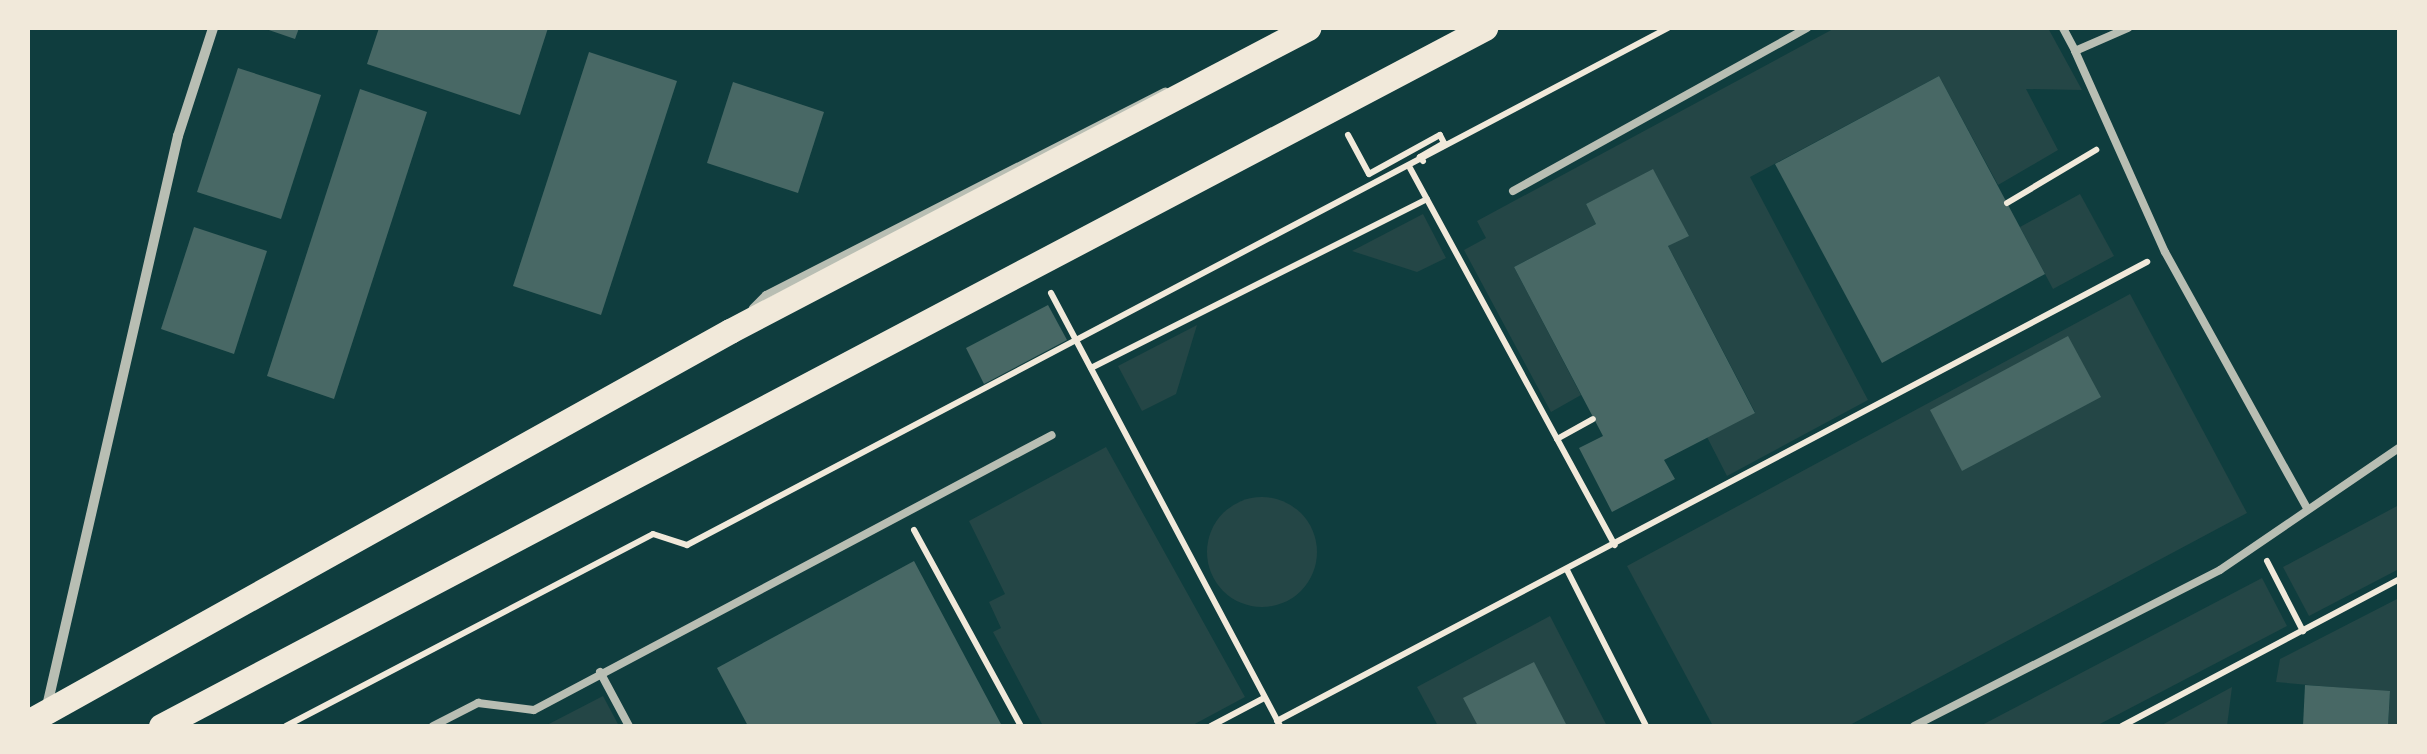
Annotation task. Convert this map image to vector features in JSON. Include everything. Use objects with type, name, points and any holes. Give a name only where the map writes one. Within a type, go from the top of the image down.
[{"type":"main road","points":[[36,717],[730,331],[1308,28]]},
{"type":"main road","points":[[160,726],[1485,28]]},
{"type":"street","points":[[36,717],[178,136],[213,28]]},
{"type":"lane","points":[[1513,191],[1807,28]]},
{"type":"lane","points":[[2063,28],[2165,252],[2307,508]]},
{"type":"lane","points":[[2076,52],[2128,28]]},
{"type":"lane","points":[[433,726],[478,703],[534,710],[1052,435]]},
{"type":"lane","points":[[1914,726],[2220,570],[2400,447]]},
{"type":"lane","points":[[600,672],[628,726]]},
{"type":"path","points":[[286,726],[653,534],[687,545],[1410,168],[1668,28]]},
{"type":"path","points":[[2007,203],[2114,140]]},
{"type":"path","points":[[1410,168],[1614,544]]},
{"type":"path","points":[[1090,368],[1427,199]]},
{"type":"path","points":[[1037,265],[1278,724],[2165,252]]},
{"type":"path","points":[[1557,439],[1594,420]]},
{"type":"path","points":[[904,511],[1021,726]]},
{"type":"path","points":[[2257,542],[2303,631]]},
{"type":"path","points":[[1567,570],[1646,726]]},
{"type":"path","points":[[2122,726],[2400,579]]},
{"type":"path","points":[[1211,726],[1264,698]]},
{"type":"shaded area","points":[[1835,28],[2048,28],[2082,90],[2026,89],[2058,150],[1998,185],[1939,76],[1750,177],[1868,400],[1727,476],[1707,437],[1755,412],[1668,246],[1688,235],[1653,170],[1586,204],[1596,224],[1514,267],[1581,395],[1551,412],[1464,250],[1486,238],[1477,221]]},
{"type":"shaded area","points":[[2080,194],[2114,256],[2053,289],[2020,227]]},
{"type":"shaded area","points":[[1423,214],[1446,258],[1417,272],[1352,251]]},
{"type":"shaded area","points":[[2130,294],[2247,513],[1848,726],[1713,726],[1627,566]]},
{"type":"shaded area","points":[[1197,325],[1176,394],[1142,411],[1118,366]]},
{"type":"shaded area","points":[[1106,447],[1245,697],[1191,726],[1043,726],[993,632],[1001,628],[989,602],[1005,594],[969,521]]},
{"type":"shaded area","points":[[1262,497],[1283,501],[1301,513],[1313,531],[1317,552],[1313,573],[1301,591],[1283,603],[1262,607],[1241,603],[1223,591],[1211,573],[1207,552],[1211,531],[1223,513],[1241,501]]},
{"type":"shaded area","points":[[2399,505],[2399,569],[2309,616],[2283,567]]},
{"type":"shaded area","points":[[2262,578],[2287,626],[2096,726],[1980,726]]},
{"type":"shaded area","points":[[2399,598],[2399,726],[2388,726],[2390,692],[2276,682],[2280,659]]},
{"type":"shaded area","points":[[1550,616],[1607,726],[1438,726],[1417,687]]},
{"type":"shaded area","points":[[2232,687],[2227,726],[2160,726]]},
{"type":"shaded area","points":[[603,696],[619,726],[545,726]]},
{"type":"building","points":[[263,28],[299,28],[295,39]]},
{"type":"building","points":[[379,28],[548,28],[520,115],[367,64]]},
{"type":"building","points":[[589,52],[677,81],[601,315],[513,286]]},
{"type":"building","points":[[238,68],[321,95],[281,219],[197,192]]},
{"type":"building","points":[[1939,76],[2045,274],[1882,363],[1775,164]]},
{"type":"building","points":[[733,82],[824,112],[798,193],[707,163]]},
{"type":"building","points":[[360,89],[427,112],[334,399],[267,376]]},
{"type":"building","points":[[1653,169],[1689,236],[1668,246],[1755,413],[1664,460],[1675,479],[1612,512],[1579,448],[1603,436],[1514,267],[1596,224],[1586,204]]},
{"type":"building","points":[[194,227],[267,251],[234,354],[161,329]]},
{"type":"building","points":[[1048,305],[1067,340],[984,384],[966,348]]},
{"type":"building","points":[[2068,336],[2101,397],[1962,471],[1930,410]]},
{"type":"building","points":[[914,561],[1002,726],[748,726],[717,668]]},
{"type":"building","points":[[1534,662],[1567,726],[1478,726],[1463,698]]},
{"type":"building","points":[[2305,685],[2390,691],[2388,726],[2303,726]]}]
